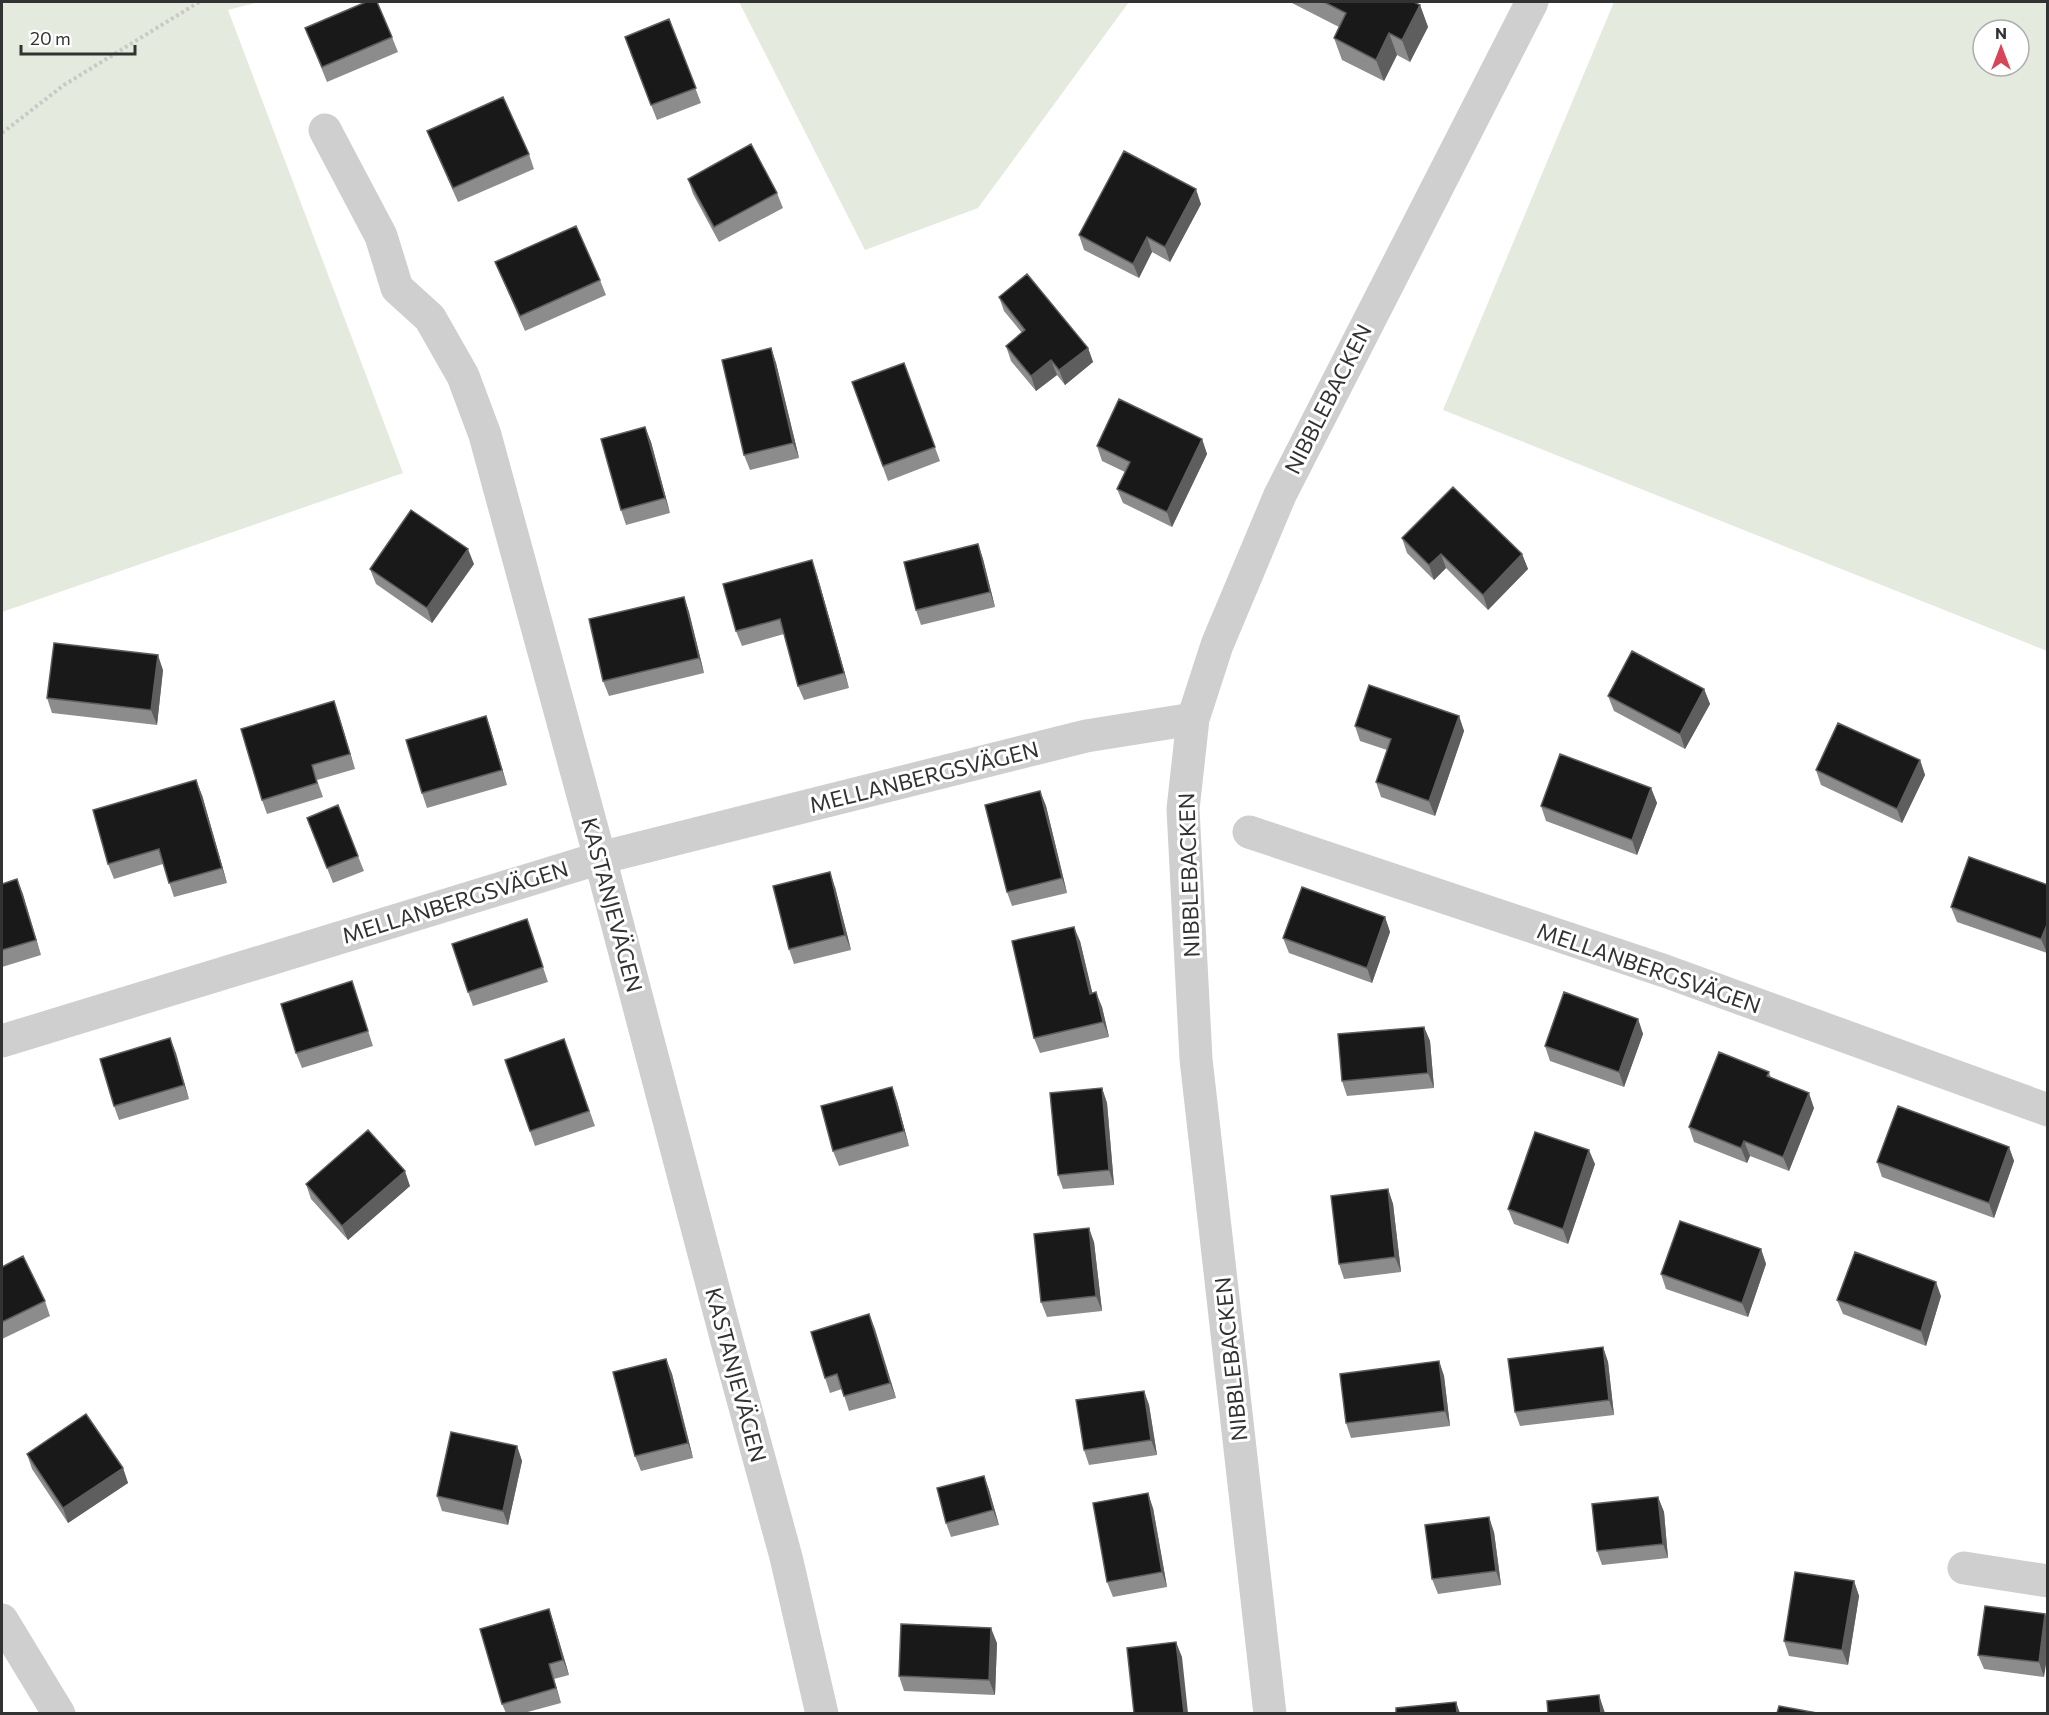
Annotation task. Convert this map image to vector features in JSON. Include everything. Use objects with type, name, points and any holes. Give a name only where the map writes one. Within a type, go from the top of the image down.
[{"type":"street","name":"NIBBLEBACKEN","points":[[1270,1713],[1196,1059],[1183,809],[1193,719],[1217,645],[1280,495],[1532,2]]},
{"type":"street","name":"KASTANJEVÄGEN","points":[[325,130],[381,236],[397,288],[430,318],[463,376],[485,435],[786,1557],[822,1713]]},
{"type":"street","name":"MELLANBERGSVÄGEN","points":[[2,1041],[600,858],[1086,736],[1136,726],[1193,719]]},
{"type":"street","name":"MELLANBERGSVÄGEN","points":[[1249,832],[1665,971],[2048,1110]]},
{"type":"street","points":[[1965,1568],[2048,1581]]},
{"type":"street","points":[[2,1620],[59,1713]]},
{"type":"path","points":[[2,133],[64,84],[199,2]]},
{"type":"shaded area","points":[[2,2],[259,2],[228,10],[403,473],[2,612]]},
{"type":"shaded area","points":[[739,2],[1129,2],[978,208],[865,250]]},
{"type":"shaded area","points":[[1614,2],[2047,2],[2047,651],[1443,410]]},
{"type":"building","points":[[366,2],[377,2],[392,37],[322,67],[305,28]]},
{"type":"building","points":[[1324,2],[1414,2],[1420,5],[1402,40],[1389,33],[1376,60],[1334,38],[1346,13]]},
{"type":"building","points":[[669,19],[696,88],[651,105],[625,37]]},
{"type":"building","points":[[503,97],[529,154],[453,188],[427,131]]},
{"type":"building","points":[[751,144],[777,193],[714,227],[688,179]]},
{"type":"building","points":[[1124,151],[1196,189],[1165,247],[1147,237],[1133,264],[1079,235]]},
{"type":"building","points":[[576,226],[600,280],[520,316],[495,262]]},
{"type":"building","points":[[1027,274],[1088,348],[1059,370],[1051,360],[1031,376],[1006,346],[1025,330],[999,297]]},
{"type":"building","points":[[771,348],[793,443],[744,455],[722,360]]},
{"type":"building","points":[[904,363],[935,447],[883,466],[852,382]]},
{"type":"building","points":[[1119,399],[1202,439],[1167,512],[1117,489],[1130,462],[1097,446]]},
{"type":"building","points":[[645,427],[665,498],[621,510],[601,439]]},
{"type":"building","points":[[1453,487],[1522,554],[1483,595],[1441,554],[1429,565],[1402,538]]},
{"type":"building","points":[[411,510],[468,549],[427,608],[370,569]]},
{"type":"building","points":[[978,544],[990,592],[916,610],[904,562]]},
{"type":"building","points":[[812,560],[844,673],[798,686],[780,619],[736,631],[723,584]]},
{"type":"building","points":[[684,597],[699,658],[603,681],[589,619]]},
{"type":"building","points":[[54,643],[158,655],[151,710],[47,698]]},
{"type":"building","points":[[1632,651],[1704,689],[1680,734],[1608,696]]},
{"type":"building","points":[[1369,685],[1459,716],[1429,801],[1376,782],[1391,739],[1355,726]]},
{"type":"building","points":[[334,701],[350,754],[312,765],[317,783],[262,800],[241,729]]},
{"type":"building","points":[[486,716],[502,770],[422,793],[406,740]]},
{"type":"building","points":[[1838,723],[1920,760],[1897,809],[1816,770]]},
{"type":"building","points":[[1560,754],[1651,788],[1632,840],[1541,806]]},
{"type":"building","points":[[196,780],[222,868],[169,883],[159,849],[108,864],[93,810]]},
{"type":"building","points":[[1040,791],[1062,878],[1007,892],[985,805]]},
{"type":"building","points":[[338,805],[358,856],[327,868],[307,818]]},
{"type":"building","points":[[1969,857],[2048,885],[2048,922],[2041,939],[1951,907]]},
{"type":"building","points":[[830,872],[845,935],[789,949],[773,886]]},
{"type":"building","points":[[17,879],[36,940],[2,950],[2,884]]},
{"type":"building","points":[[1302,887],[1385,917],[1367,968],[1283,938]]},
{"type":"building","points":[[527,919],[543,967],[468,992],[452,944]]},
{"type":"building","points":[[1074,927],[1090,994],[1096,992],[1103,1022],[1034,1038],[1012,941]]},
{"type":"building","points":[[352,981],[368,1031],[296,1053],[281,1004]]},
{"type":"building","points":[[1564,992],[1638,1019],[1619,1072],[1545,1046]]},
{"type":"building","points":[[1424,1027],[1428,1073],[1342,1081],[1338,1034]]},
{"type":"building","points":[[170,1038],[184,1085],[114,1106],[100,1059]]},
{"type":"building","points":[[564,1039],[589,1111],[530,1131],[505,1060]]},
{"type":"building","points":[[1719,1052],[1769,1072],[1767,1076],[1809,1093],[1783,1157],[1744,1141],[1741,1148],[1689,1127]]},
{"type":"building","points":[[892,1087],[904,1131],[833,1151],[821,1106]]},
{"type":"building","points":[[1102,1088],[1109,1170],[1058,1175],[1050,1093]]},
{"type":"building","points":[[1898,1106],[2009,1147],[1989,1203],[1877,1162]]},
{"type":"building","points":[[368,1130],[405,1171],[342,1226],[306,1184]]},
{"type":"building","points":[[1535,1132],[1589,1150],[1563,1229],[1508,1209]]},
{"type":"building","points":[[1388,1189],[1395,1257],[1339,1264],[1331,1196]]},
{"type":"building","points":[[1680,1221],[1761,1249],[1742,1303],[1661,1274]]},
{"type":"building","points":[[1089,1228],[1096,1296],[1041,1302],[1034,1234]]},
{"type":"building","points":[[1855,1252],[1936,1282],[1921,1331],[1837,1300]]},
{"type":"building","points":[[23,1256],[45,1301],[2,1322],[2,1267]]},
{"type":"building","points":[[869,1314],[890,1383],[844,1396],[837,1374],[825,1378],[811,1332]]},
{"type":"building","points":[[1603,1347],[1609,1400],[1515,1412],[1508,1359]]},
{"type":"building","points":[[666,1359],[688,1443],[635,1456],[613,1372]]},
{"type":"building","points":[[1439,1361],[1445,1411],[1346,1423],[1340,1374]]},
{"type":"building","points":[[1144,1391],[1151,1440],[1084,1450],[1076,1400]]},
{"type":"building","points":[[86,1414],[123,1468],[63,1508],[27,1454]]},
{"type":"building","points":[[451,1432],[517,1446],[503,1511],[437,1496]]},
{"type":"building","points":[[984,1476],[993,1510],[946,1523],[937,1488]]},
{"type":"building","points":[[1148,1493],[1162,1572],[1107,1582],[1093,1503]]},
{"type":"building","points":[[1658,1497],[1663,1544],[1597,1551],[1592,1504]]},
{"type":"building","points":[[1489,1517],[1496,1571],[1432,1579],[1425,1525]]},
{"type":"building","points":[[1795,1572],[1854,1581],[1842,1650],[1784,1641]]},
{"type":"building","points":[[1985,1606],[2045,1614],[2039,1662],[1978,1655]]},
{"type":"building","points":[[549,1609],[563,1660],[549,1664],[556,1688],[502,1704],[480,1629]]},
{"type":"building","points":[[901,1624],[991,1628],[989,1680],[899,1676]]},
{"type":"building","points":[[1176,1642],[1184,1713],[1134,1713],[1127,1648]]},
{"type":"building","points":[[1599,1695],[1601,1713],[1548,1713],[1547,1701]]},
{"type":"building","points":[[1456,1702],[1457,1713],[1396,1713],[1396,1708]]},
{"type":"building","points":[[1779,1706],[1817,1713],[1777,1713]]}]
